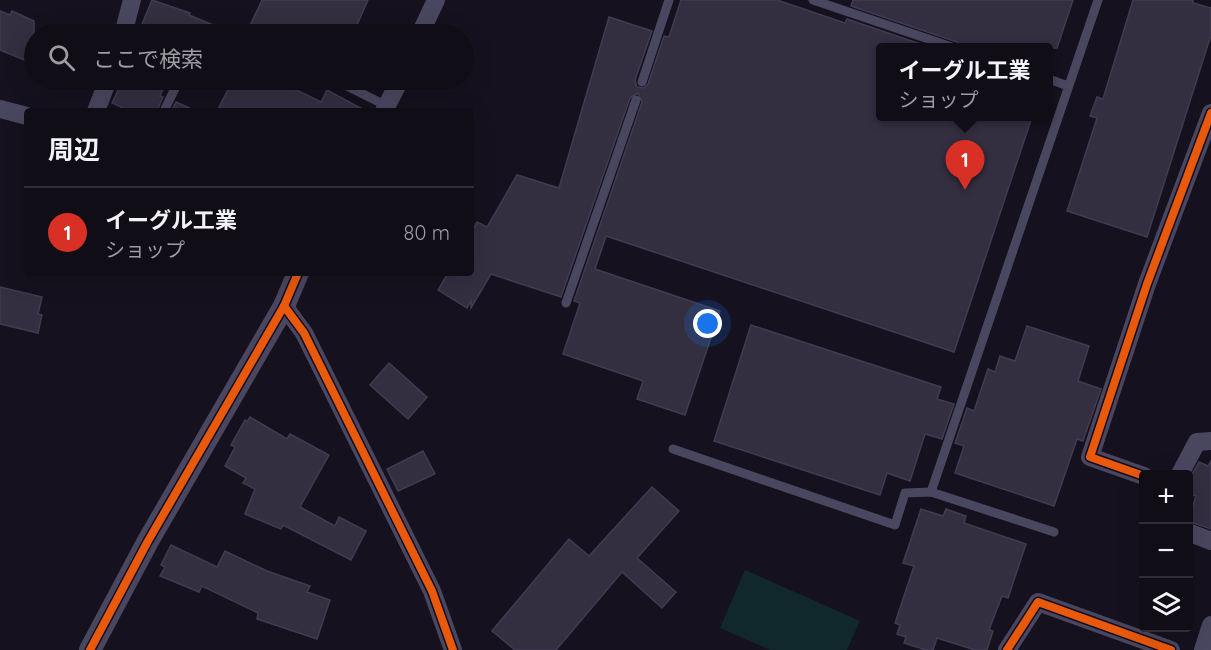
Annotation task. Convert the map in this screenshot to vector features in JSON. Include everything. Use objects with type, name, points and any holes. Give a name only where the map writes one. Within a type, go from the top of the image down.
[{"type":"street","points":[[126,24],[132,0]]},
{"type":"street","points":[[425,24],[436,0]]},
{"type":"street","points":[[97,108],[104,90]]},
{"type":"street","points":[[386,108],[395,90]]},
{"type":"street","points":[[0,109],[24,115]]},
{"type":"street","points":[[1139,475],[1090,457],[1147,284],[1211,113]]},
{"type":"street","points":[[90,650],[148,541],[284,306],[297,276]]},
{"type":"street","points":[[284,306],[304,333],[432,591],[453,650]]},
{"type":"street","points":[[1182,470],[1197,442],[1211,441]]},
{"type":"street","points":[[1193,534],[1211,541]]},
{"type":"street","points":[[1007,650],[1038,602],[1171,650]]},
{"type":"street","points":[[1203,650],[1211,625]]},
{"type":"lane","points":[[642,81],[669,0]]},
{"type":"lane","points":[[813,0],[839,4],[942,43]]},
{"type":"lane","points":[[931,492],[1098,0]]},
{"type":"lane","points":[[1053,81],[1068,86]]},
{"type":"lane","points":[[165,108],[174,90]]},
{"type":"lane","points":[[353,90],[384,108]]},
{"type":"lane","points":[[566,303],[636,100]]},
{"type":"lane","points":[[673,449],[895,525],[905,493],[931,492],[1054,532]]},
{"type":"green space","points":[[745,570],[860,621],[847,650],[770,650],[720,628]]},
{"type":"building","points":[[152,0],[190,13],[189,15],[211,24],[142,24]]},
{"type":"building","points":[[262,0],[368,0],[357,24],[251,24]]},
{"type":"building","points":[[681,0],[777,0],[845,23],[847,19],[917,43],[876,43],[876,121],[1031,121],[954,352],[606,236],[595,269],[720,311],[685,415],[637,399],[643,381],[563,354],[580,303],[574,301],[642,102],[638,93],[630,98],[561,297],[491,274],[471,308],[471,301],[467,308],[438,290],[446,276],[474,276],[474,228],[477,222],[487,227],[517,175],[559,188],[609,17],[652,31],[635,80],[637,87],[644,88],[648,84],[664,36],[669,37]]},
{"type":"building","points":[[853,0],[1073,0],[1057,48],[1053,48],[1053,43],[958,43],[851,6]]},
{"type":"building","points":[[1133,0],[1193,0],[1193,3],[1211,8],[1211,35],[1147,237],[1067,211],[1097,118],[1090,116],[1097,97],[1103,99]]},
{"type":"building","points":[[0,11],[10,15],[12,11],[34,21],[34,24],[24,24],[24,60],[0,50]]},
{"type":"building","points":[[118,90],[163,90],[160,96],[163,97],[158,108],[123,108],[112,103]]},
{"type":"building","points":[[228,90],[296,90],[321,102],[327,90],[360,108],[219,108]]},
{"type":"building","points":[[176,102],[189,108],[173,108]]},
{"type":"building","points":[[0,287],[42,297],[38,314],[42,315],[38,333],[0,324]]},
{"type":"building","points":[[751,325],[941,387],[937,399],[954,404],[942,439],[925,434],[910,481],[887,473],[880,495],[714,441]]},
{"type":"building","points":[[1027,326],[1089,346],[1078,381],[1101,389],[1083,441],[1077,439],[1054,506],[955,473],[964,446],[955,443],[967,408],[974,411],[988,369],[995,372],[1000,356],[1015,361]]},
{"type":"building","points":[[389,363],[427,397],[408,419],[370,385]]},
{"type":"building","points":[[250,417],[287,439],[290,434],[329,455],[300,507],[335,526],[339,517],[366,531],[351,560],[283,525],[281,529],[245,514],[255,489],[243,483],[246,478],[225,466],[235,447],[231,445],[245,420],[247,422]]},
{"type":"building","points":[[423,451],[435,474],[398,491],[387,469]]},
{"type":"building","points":[[1211,461],[1211,529],[1193,523],[1193,505],[1196,496],[1193,495],[1193,472],[1199,462],[1208,466]]},
{"type":"building","points":[[652,487],[679,511],[637,558],[676,592],[662,608],[622,572],[556,650],[515,650],[492,631],[569,539],[589,556]]},
{"type":"building","points":[[921,509],[943,516],[946,509],[966,516],[964,523],[1026,544],[1008,598],[1002,596],[989,630],[993,631],[987,650],[975,650],[937,638],[933,650],[926,650],[904,643],[906,637],[897,634],[900,625],[895,623],[914,566],[903,563]]},
{"type":"building","points":[[171,545],[217,567],[225,551],[267,571],[310,586],[307,592],[330,600],[317,639],[257,619],[258,613],[202,586],[199,592],[160,576],[165,567],[161,565]]},
{"type":"cycle path","points":[[1139,474],[1090,457],[1147,284],[1211,113]]},
{"type":"cycle path","points":[[90,650],[148,541],[284,306],[297,276]]},
{"type":"cycle path","points":[[284,306],[304,333],[432,591],[453,650]]},
{"type":"cycle path","points":[[1007,650],[1038,602],[1171,650]]},
{"type":"place","name":"イーグル工業","points":[[965,190]]}]
